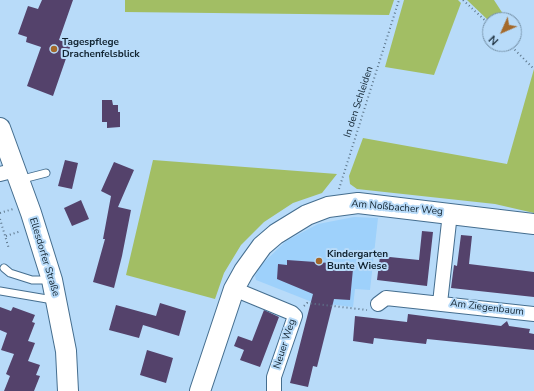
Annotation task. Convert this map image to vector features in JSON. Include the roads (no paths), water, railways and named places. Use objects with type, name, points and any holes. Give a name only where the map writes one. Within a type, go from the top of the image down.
[{"type":"street","name":"Ellesdorfer Straße","points":[[0,128],[12,175],[52,280],[58,300],[66,351],[68,391]]},
{"type":"street","name":"Am Noßbacher Weg","points":[[200,391],[234,289],[252,258],[276,234],[307,216],[328,207],[358,203],[534,224]]},
{"type":"street","name":"Am Ziegenbaum","points":[[440,303],[450,213]]},
{"type":"street","name":"Neuer Weg","points":[[234,289],[292,313],[295,316],[274,377],[274,391]]},
{"type":"street","name":"Am Ziegenbaum","points":[[378,304],[386,298],[534,314]]},
{"type":"lane","points":[[12,175],[46,173]]},
{"type":"lane","points":[[4,268],[10,273],[32,280],[52,280]]},
{"type":"lane","points":[[0,291],[58,300]]},
{"type":"place","name":"Tagespflege Drachenfelsblick","points":[[54,49]]},
{"type":"place","name":"Kindergarten Bunte Wiese","points":[[319,261]]}]
